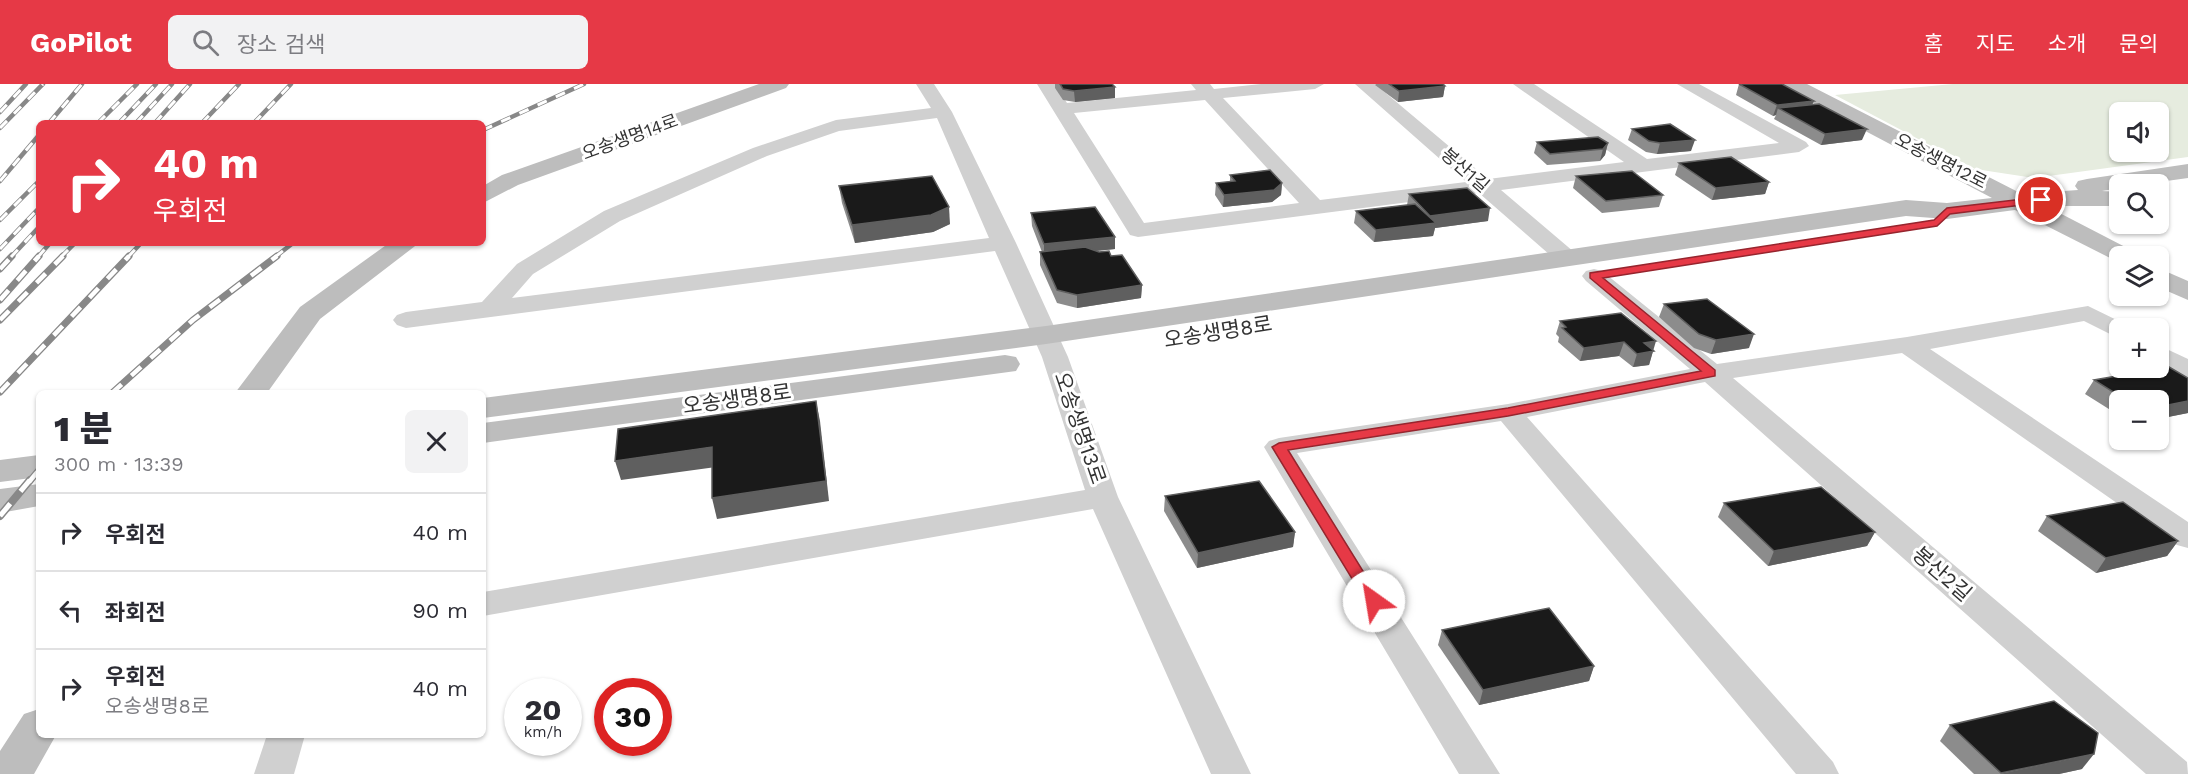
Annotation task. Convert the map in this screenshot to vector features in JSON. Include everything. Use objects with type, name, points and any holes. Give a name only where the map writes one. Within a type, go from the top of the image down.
[{"type":"street","name":"오송생명14로","points":[[486,194],[510,180],[779,84]]},
{"type":"street","name":"오송생명13로","points":[[925,84],[943,112],[1051,346],[1103,496],[1231,774]]},
{"type":"street","points":[[1046,84],[1138,230],[1799,146],[1686,84]]},
{"type":"street","points":[[1063,109],[1205,89],[1315,84]]},
{"type":"street","name":"봉산1길","points":[[1364,84],[1566,257]]},
{"type":"street","points":[[1522,84],[1643,166]]},
{"type":"street","name":"오송생명12로","points":[[1791,84],[2109,249]]},
{"type":"street","points":[[1205,89],[1314,207]]},
{"type":"street","points":[[490,308],[525,269],[612,216],[760,152],[836,126],[943,112]]},
{"type":"street","name":"오송생명8로","points":[[2061,197],[2078,188],[2188,171]]},
{"type":"street","points":[[2169,193],[2188,190]]},
{"type":"street","name":"오송생명8로","points":[[486,433],[1051,346],[1566,257],[1906,208],[1947,212],[2061,197],[2109,199]]},
{"type":"street","name":"오송생명8로","points":[[486,408],[1051,346],[1594,276],[1937,223],[1947,212]]},
{"type":"street","points":[[406,320],[1005,243]]},
{"type":"street","points":[[253,390],[310,313],[402,246]]},
{"type":"street","name":"봉산2길","points":[[1594,276],[1711,373],[2173,774]]},
{"type":"street","points":[[2169,282],[2188,292]]},
{"type":"street","points":[[1480,774],[1279,447],[1508,412],[1711,373],[1907,345],[2088,313],[2109,325]]},
{"type":"street","points":[[1907,345],[2188,537]]},
{"type":"street","points":[[2169,359],[2188,370]]},
{"type":"street","points":[[1508,412],[1819,774]]},
{"type":"street","points":[[0,471],[36,466]]},
{"type":"street","points":[[0,501],[36,495]]},
{"type":"street","points":[[486,603],[1103,496]]},
{"type":"street","points":[[10,774],[36,731]]},
{"type":"street","points":[[274,774],[285,738]]},
{"type":"shaded area","points":[[1953,84],[2188,84],[2188,157],[2169,160],[2169,102],[2109,102],[2109,162],[2151,162],[2034,178],[1975,169],[1835,95]]},
{"type":"building","points":[[1060,84],[1112,84],[1115,87],[1074,91],[1063,89]]},
{"type":"building","points":[[1389,84],[1443,84],[1445,86],[1399,91]]},
{"type":"building","points":[[1739,84],[1782,84],[1814,101],[1777,105]]},
{"type":"building","points":[[1819,104],[1867,129],[1825,134],[1778,108]]},
{"type":"building","points":[[1670,124],[1695,140],[1660,143],[1649,141],[1632,129]]},
{"type":"building","points":[[1598,137],[1608,143],[1603,149],[1550,154],[1537,142]]},
{"type":"building","points":[[1731,157],[1769,182],[1716,188],[1679,163]]},
{"type":"building","points":[[1270,170],[1282,183],[1274,190],[1224,195],[1216,183],[1235,181],[1230,175]]},
{"type":"building","points":[[1632,171],[1663,195],[1606,201],[1576,176]]},
{"type":"building","points":[[932,176],[949,207],[931,215],[852,225],[839,186]]},
{"type":"building","points":[[1467,188],[1490,208],[1430,216],[1409,194]]},
{"type":"building","points":[[1415,204],[1436,223],[1376,230],[1356,211]]},
{"type":"building","points":[[1095,207],[1115,237],[1044,244],[1031,213]]},
{"type":"building","points":[[1085,247],[1099,252],[1109,251],[1111,256],[1122,255],[1142,285],[1077,295],[1057,290],[1040,252]]},
{"type":"building","points":[[1707,299],[1754,334],[1716,340],[1699,334],[1664,304]]},
{"type":"building","points":[[1621,313],[1656,341],[1644,343],[1654,351],[1637,354],[1624,342],[1584,348],[1562,328],[1566,327],[1560,321]]},
{"type":"building","points":[[2169,367],[2188,378],[2188,401],[2169,405],[2169,390],[2110,390],[2094,380],[2109,377],[2169,378]]},
{"type":"building","points":[[816,401],[826,481],[712,498],[712,447],[615,461],[618,429]]},
{"type":"building","points":[[1259,481],[1295,532],[1198,553],[1165,496]]},
{"type":"building","points":[[1821,487],[1875,532],[1774,551],[1724,503]]},
{"type":"building","points":[[2123,502],[2178,541],[2106,558],[2047,516]]},
{"type":"building","points":[[1549,608],[1594,666],[1483,690],[1442,630]]},
{"type":"building","points":[[2054,701],[2098,733],[2094,754],[2001,773],[1950,725]]},
{"type":"railway","points":[[0,112],[26,84]]},
{"type":"railway","points":[[0,128],[43,84]]},
{"type":"railway","points":[[52,120],[82,84]]},
{"type":"railway","points":[[101,120],[137,84]]},
{"type":"railway","points":[[122,120],[156,84]]},
{"type":"railway","points":[[139,120],[172,84]]},
{"type":"railway","points":[[158,120],[190,84]]},
{"type":"railway","points":[[205,120],[239,84]]},
{"type":"railway","points":[[257,120],[291,84]]},
{"type":"railway","points":[[486,129],[584,84]]},
{"type":"railway","points":[[0,181],[36,139]]},
{"type":"railway","points":[[0,220],[36,184]]},
{"type":"railway","points":[[0,249],[36,211]]},
{"type":"railway","points":[[11,257],[36,230]]},
{"type":"railway","points":[[38,257],[47,246]]},
{"type":"railway","points":[[61,257],[72,246]]},
{"type":"railway","points":[[128,257],[138,246]]},
{"type":"railway","points":[[275,257],[289,246]]},
{"type":"railway","points":[[0,269],[12,256]]},
{"type":"railway","points":[[0,300],[39,256]]},
{"type":"railway","points":[[0,320],[63,256]]},
{"type":"railway","points":[[0,392],[129,256]]},
{"type":"railway","points":[[115,390],[193,320],[277,256]]},
{"type":"railway","points":[[29,482],[36,474]]},
{"type":"railway","points":[[0,516],[30,480]]},
{"type":"route","points":[[1374,601],[1279,447],[1508,412],[1711,373],[1594,276],[1937,223],[1947,212],[2041,200]]}]
